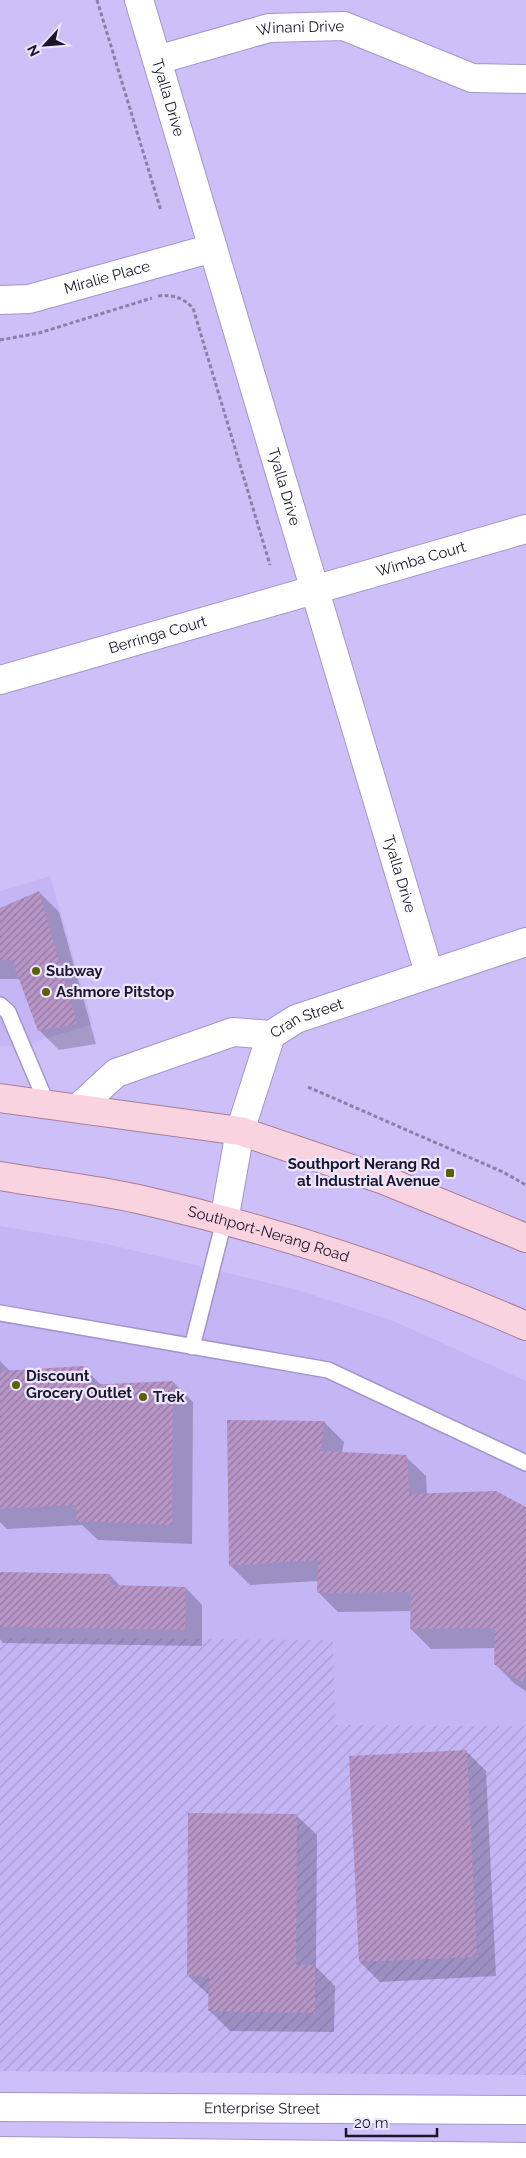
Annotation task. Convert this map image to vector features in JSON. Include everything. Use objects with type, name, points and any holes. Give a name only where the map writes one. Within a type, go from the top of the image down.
[{"type":"main road","points":[[0,1098],[240,1131],[384,1180],[526,1238]]},
{"type":"main road","name":"Southport-Nerang Road","points":[[0,1176],[137,1198],[224,1221],[318,1248],[474,1303],[526,1326]]},
{"type":"street","name":"Tyalla Drive","points":[[139,0],[429,973]]},
{"type":"street","name":"Winani Drive","points":[[157,60],[269,28],[344,26],[472,78],[526,79]]},
{"type":"street","name":"Miralie Place","points":[[0,300],[29,298],[213,248]]},
{"type":"street","name":"Wimba Court","points":[[314,589],[526,529]]},
{"type":"street","name":"Berringa Court","points":[[0,680],[314,589]]},
{"type":"street","name":"Cran Street","points":[[224,1221],[240,1131],[271,1035],[296,1019],[526,942]]},
{"type":"street","points":[[78,1108],[116,1073],[233,1032],[271,1035]]},
{"type":"street","name":"Enterprise Street","points":[[0,2107],[526,2110]]},
{"type":"street","points":[[0,2150],[526,2157]]},
{"type":"lane","points":[[0,1005],[8,1012],[47,1104]]},
{"type":"lane","points":[[192,1347],[224,1221]]},
{"type":"lane","points":[[0,1313],[328,1370],[526,1463]]},
{"type":"path","points":[[97,0],[161,211]]},
{"type":"path","points":[[0,340],[39,333],[160,295],[174,295],[186,302],[193,308],[270,565]]},
{"type":"path","points":[[308,1088],[503,1172],[526,1185]]},
{"type":"shaded area","name":"Ashmore Pitstop","points":[[50,876],[93,1024],[19,1047],[0,1046],[0,891]]},
{"type":"shaded area","points":[[0,1226],[107,1244],[294,1289],[391,1320],[526,1381],[526,1726],[336,1725],[333,1641],[0,1640]]},
{"type":"shaded area","points":[[0,1638],[333,1640],[336,1725],[526,1726],[526,2075],[0,2071]]},
{"type":"building","name":"Ashmore Pitstop","points":[[39,891],[77,1024],[38,1031],[12,960],[0,960],[0,908]]},
{"type":"building","points":[[84,1366],[86,1385],[173,1381],[172,1525],[76,1521],[76,1505],[0,1509],[0,1371]]},
{"type":"building","points":[[227,1420],[325,1421],[320,1451],[407,1455],[409,1494],[496,1491],[526,1507],[526,1674],[522,1682],[494,1664],[495,1628],[410,1629],[411,1592],[317,1593],[318,1560],[229,1566]]},
{"type":"building","points":[[0,1572],[110,1574],[110,1585],[186,1587],[185,1630],[0,1627]]},
{"type":"building","points":[[467,1750],[477,1957],[359,1962],[349,1756]]},
{"type":"building","points":[[188,1813],[297,1814],[296,1965],[315,1965],[315,2013],[208,2011],[209,1977],[187,1976]]},
{"type":"place","name":"Subway","points":[[36,971]]},
{"type":"place","name":"Ashmore Pitstop","points":[[46,992]]},
{"type":"place","name":"Southport Nerang Rd at Industrial Avenue","points":[[450,1173]]},
{"type":"place","name":"Discount Grocery Outlet","points":[[16,1385]]},
{"type":"place","name":"Trek","points":[[143,1397]]}]
